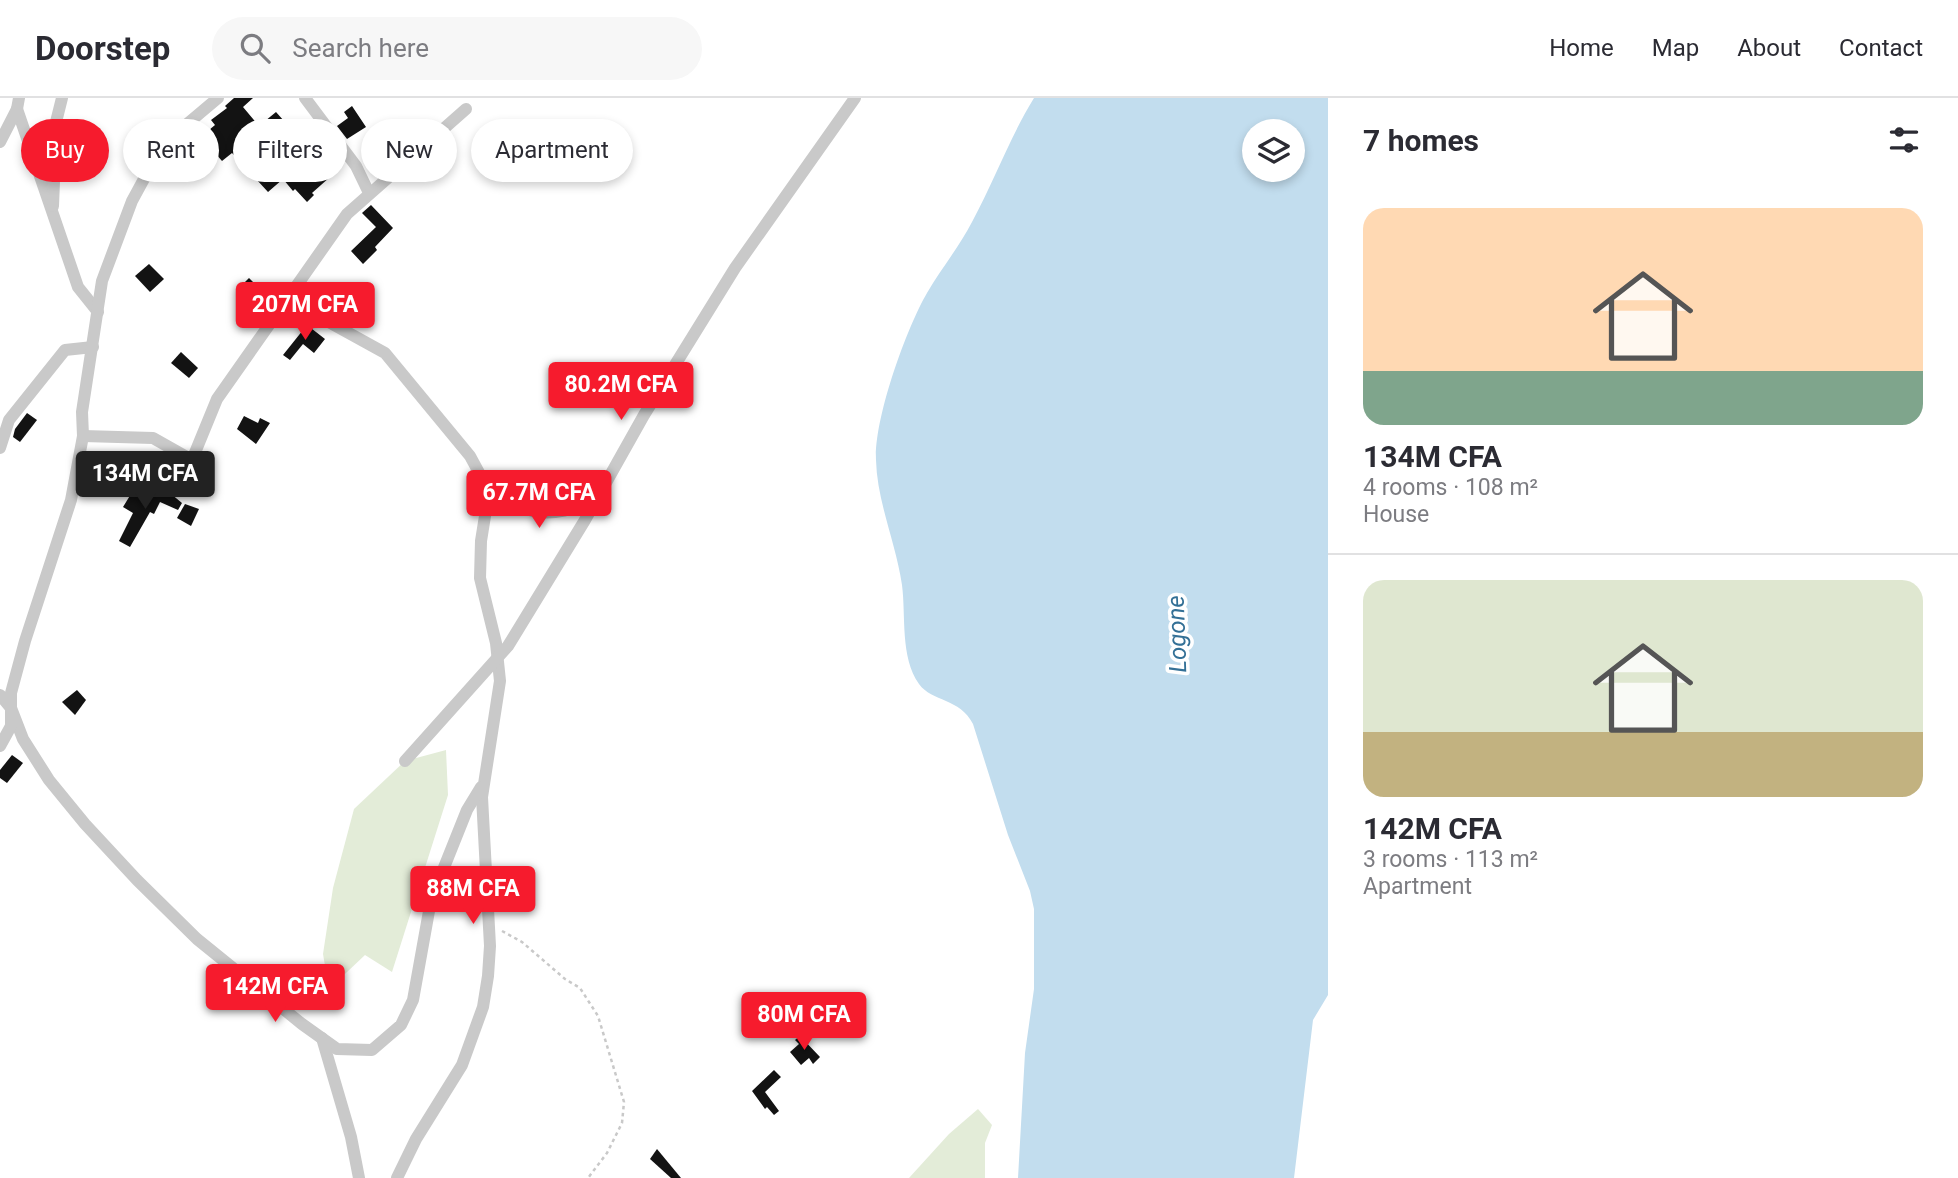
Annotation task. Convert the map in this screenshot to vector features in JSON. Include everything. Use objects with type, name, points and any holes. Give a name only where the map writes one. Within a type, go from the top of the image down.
[{"type":"street","points":[[52,214],[54,181],[51,142],[62,98]]},
{"type":"street","points":[[0,746],[11,726],[11,694],[24,641],[71,500],[83,436],[82,412],[102,281],[132,201],[145,178],[174,135],[218,98]]},
{"type":"street","points":[[305,98],[356,166],[369,193]]},
{"type":"street","points":[[405,761],[508,646],[644,415],[735,268],[855,98]]},
{"type":"street","points":[[18,104],[78,287],[98,312]]},
{"type":"street","points":[[0,142],[18,104]]},
{"type":"street","points":[[83,436],[153,438],[192,460],[217,399],[347,214],[466,109]]},
{"type":"street","points":[[287,299],[386,353],[470,456],[489,491],[516,506],[540,513],[564,512],[595,501]]},
{"type":"street","points":[[0,448],[9,420],[65,350],[93,347]]},
{"type":"street","points":[[397,1178],[416,1139],[462,1065],[474,1036],[488,976],[489,915],[482,811],[483,784],[499,692],[498,658],[480,578],[481,541],[489,491]]},
{"type":"street","points":[[0,695],[12,708],[23,739],[49,780],[137,880],[197,939],[337,1049],[372,1050],[401,1025],[413,1000],[431,900],[467,810],[483,784]]},
{"type":"street","points":[[322,1038],[351,1137],[359,1178]]},
{"type":"path","points":[[489,915],[504,933],[522,942],[565,979],[580,988],[598,1016],[624,1101],[622,1123],[607,1153],[588,1178]]},
{"type":"green space","points":[[446,750],[448,795],[392,972],[365,955],[329,989],[323,954],[333,888],[354,809],[405,761]]},
{"type":"green space","points":[[978,1109],[992,1125],[985,1143],[985,1178],[909,1178],[949,1134]]},
{"type":"water","name":"Logone","points":[[1034,98],[1328,98],[1328,995],[1313,1020],[1294,1178],[1018,1178],[1025,1053],[1034,989],[1034,909],[973,724],[961,709],[925,690],[919,684],[909,662],[902,585],[880,491],[876,460],[880,422],[910,329],[927,293],[972,222]]},
{"type":"building","points":[[234,98],[253,98],[243,107],[253,119],[233,119],[233,154],[222,161],[219,158],[219,119],[212,119],[227,108],[225,106]]},
{"type":"building","points":[[352,106],[361,120],[361,130],[347,139],[348,118],[344,112]]},
{"type":"building","points":[[276,112],[282,119],[268,119]]},
{"type":"building","points":[[259,182],[280,182],[268,192]]},
{"type":"building","points":[[286,182],[324,182],[312,193],[314,195],[307,202],[295,189],[293,191]]},
{"type":"building","points":[[371,205],[393,228],[363,264],[351,251],[376,227],[362,213]]},
{"type":"building","points":[[149,264],[164,279],[150,292],[135,276]]},
{"type":"building","points":[[249,278],[271,300],[267,304],[242,285]]},
{"type":"building","points":[[307,325],[325,339],[314,353],[303,344],[290,360],[283,355]]},
{"type":"building","points":[[181,352],[198,368],[189,378],[171,363]]},
{"type":"building","points":[[27,413],[37,420],[20,442],[13,437],[15,429]]},
{"type":"building","points":[[244,416],[258,423],[260,418],[270,423],[256,444],[237,429]]},
{"type":"building","points":[[159,484],[182,503],[178,510],[160,502],[154,514],[150,512],[130,547],[119,541],[133,513],[123,507],[134,489],[147,499]]},
{"type":"building","points":[[185,504],[199,509],[191,526],[177,518]]},
{"type":"building","points":[[77,690],[86,700],[75,715],[62,702]]},
{"type":"building","points":[[12,755],[23,763],[7,783],[0,778],[0,770]]},
{"type":"building","points":[[800,1036],[820,1057],[813,1064],[809,1058],[801,1065],[790,1052],[799,1044],[795,1040]]},
{"type":"building","points":[[774,1070],[781,1077],[765,1092],[779,1111],[774,1115],[767,1107],[765,1109],[752,1091]]},
{"type":"building","points":[[657,1149],[681,1178],[671,1178],[650,1159]]}]
